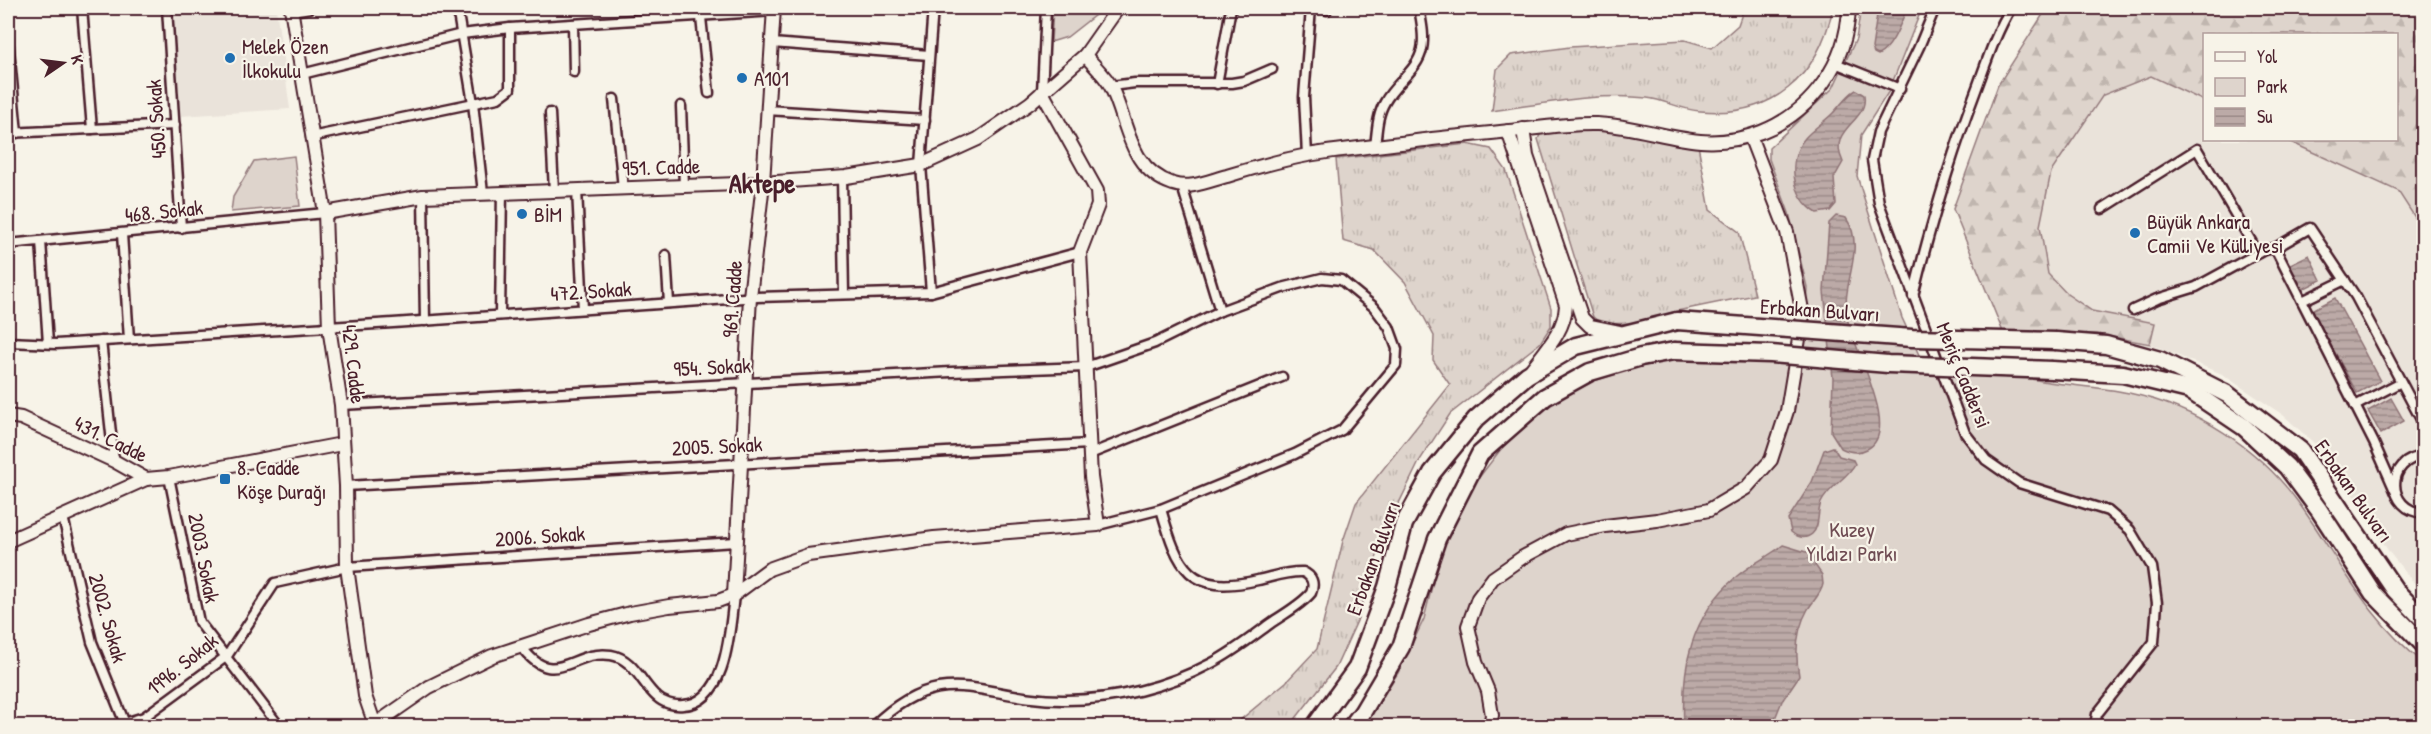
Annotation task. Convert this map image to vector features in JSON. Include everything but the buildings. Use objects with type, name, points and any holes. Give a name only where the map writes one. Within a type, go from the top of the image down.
[{"type":"highway","name":"Erbakan Bulvarı","points":[[1315,726],[1357,668],[1387,587],[1404,524],[1432,473],[1476,419],[1527,375],[1576,346],[1677,321],[1912,338],[2056,341],[2106,345],[2160,360],[2227,394],[2300,450],[2395,590],[2424,620]]},
{"type":"highway","name":"Erbakan Bulvarı","points":[[1352,726],[1401,647],[1437,539],[1480,454],[1545,397],[1590,372],[1641,357],[1674,351],[1771,354],[1888,364],[2122,374],[2189,390],[2244,427],[2287,467],[2319,510],[2373,593],[2424,645]]},
{"type":"street","points":[[82,8],[92,129]]},
{"type":"street","name":"450. Sokak","points":[[167,8],[181,228]]},
{"type":"street","points":[[291,9],[310,8]]},
{"type":"street","points":[[457,8],[473,103],[483,193]]},
{"type":"street","points":[[931,291],[921,165],[933,8]]},
{"type":"street","points":[[1046,8],[1042,92],[1097,191],[1098,206],[1080,252],[1090,477],[1098,525]]},
{"type":"street","name":"951. Cadde","points":[[325,213],[423,196],[763,183],[842,177],[921,165],[978,139],[1042,92],[1085,55],[1118,8]]},
{"type":"street","points":[[1217,84],[1231,8]]},
{"type":"street","points":[[1307,155],[1305,86],[1311,8]]},
{"type":"street","points":[[1375,147],[1378,121],[1386,100],[1414,65],[1422,51],[1419,8]]},
{"type":"street","points":[[1085,55],[1111,86],[1130,143],[1138,158],[1161,179],[1182,186],[1307,155],[1578,124],[1613,125],[1708,143],[1750,136],[1800,110],[1822,86],[1845,38],[1850,8]]},
{"type":"street","name":"Meriç Caddersi","points":[[1935,8],[1900,89],[1878,132],[1872,160],[1879,203],[1965,433],[1986,460],[2019,483],[2108,511],[2130,530],[2152,567],[2157,603],[2154,642],[2097,714],[2095,726]]},
{"type":"street","points":[[1913,296],[1929,230],[1955,147],[2000,26],[2011,8]]},
{"type":"street","name":"429. Cadde","points":[[291,9],[325,213],[329,327],[340,405],[346,486],[347,567],[365,696],[374,726]]},
{"type":"street","points":[[302,74],[462,34],[700,11],[774,9]]},
{"type":"street","name":"969. Cadde","points":[[734,595],[750,297],[763,183],[774,9]]},
{"type":"street","points":[[700,11],[709,93]]},
{"type":"street","points":[[573,24],[574,72]]},
{"type":"street","points":[[311,137],[498,98],[510,88],[510,28]]},
{"type":"street","points":[[8,38],[12,133],[175,125]]},
{"type":"street","points":[[772,43],[929,55]]},
{"type":"street","points":[[1835,63],[1900,89]]},
{"type":"street","points":[[1111,86],[1135,83],[1217,84],[1244,81],[1272,69]]},
{"type":"street","points":[[614,99],[623,188]]},
{"type":"street","points":[[681,106],[684,186]]},
{"type":"street","points":[[767,110],[925,120]]},
{"type":"street","points":[[550,113],[554,191]]},
{"type":"street","points":[[1523,129],[1527,156],[1582,318],[1590,326],[1608,332],[1626,332]]},
{"type":"street","points":[[1508,131],[1566,305],[1560,330],[1527,375]]},
{"type":"street","points":[[1490,726],[1492,716],[1488,691],[1476,662],[1468,626],[1478,598],[1493,578],[1522,557],[1566,534],[1605,525],[1657,520],[1708,510],[1746,488],[1771,460],[1787,411],[1803,315],[1787,232],[1750,136]]},
{"type":"street","points":[[2102,209],[2197,149],[2258,253]]},
{"type":"street","points":[[842,177],[844,294]]},
{"type":"street","points":[[1182,186],[1220,310]]},
{"type":"street","points":[[578,190],[583,309]]},
{"type":"street","points":[[500,315],[502,192]]},
{"type":"street","points":[[423,196],[425,321]]},
{"type":"street","name":"468. Sokak","points":[[8,244],[325,213]]},
{"type":"street","points":[[2133,310],[2157,299],[2196,287],[2258,253],[2276,248],[2310,228],[2356,297],[2424,425]]},
{"type":"street","points":[[122,234],[129,339]]},
{"type":"street","points":[[41,241],[48,343]]},
{"type":"street","points":[[2276,248],[2396,493],[2404,506],[2412,511],[2424,513]]},
{"type":"street","name":"472. Sokak","points":[[8,342],[101,341],[425,321],[750,297],[931,291],[1080,252]]},
{"type":"street","points":[[666,255],[669,303]]},
{"type":"street","name":"954. Sokak","points":[[340,405],[1086,367],[1155,343],[1220,310],[1282,288],[1322,278],[1341,280],[1374,307],[1389,327],[1397,349],[1396,365],[1366,404],[1342,430],[1295,454],[1161,509]]},
{"type":"street","points":[[2302,301],[2345,280]]},
{"type":"street","points":[[101,341],[114,461]]},
{"type":"street","name":"2005. Sokak","points":[[346,486],[741,463],[1090,449],[1282,377]]},
{"type":"street","points":[[2355,406],[2401,382]]},
{"type":"street","name":"431. Cadde","points":[[8,416],[21,418],[114,461],[146,479],[169,477],[342,444]]},
{"type":"street","points":[[2396,493],[2395,480],[2398,471],[2412,458],[2424,456]]},
{"type":"street","name":"2003. Sokak","points":[[169,477],[199,622],[279,726]]},
{"type":"street","points":[[8,541],[146,479]]},
{"type":"street","points":[[374,726],[451,675],[492,656],[620,616],[669,606],[718,601],[734,595],[769,569],[808,555],[934,538],[1098,525],[1161,509],[1178,560],[1199,579],[1210,584],[1233,585],[1303,572],[1311,578],[1313,584],[1311,593],[1213,663],[1164,683],[1117,696],[1064,700],[1035,699],[969,687],[941,687],[912,696],[873,726]]},
{"type":"street","name":"2002. Sokak","points":[[63,517],[92,642],[126,725]]},
{"type":"street","name":"2006. Sokak","points":[[347,567],[736,542]]},
{"type":"street","name":"1996. Sokak","points":[[115,726],[126,725],[144,717],[227,656],[275,583],[347,567]]},
{"type":"street","points":[[521,646],[531,660],[544,668],[553,668],[597,656],[614,655],[632,667],[657,698],[671,704],[694,704],[707,696],[719,678],[731,623],[734,595]]},
{"type":"shaded area","name":"Melek Özen İlkokulu","points":[[174,8],[276,8],[290,109],[180,116]]},
{"type":"shaded area","points":[[2151,76],[2203,101],[2203,141],[2288,141],[2398,191],[2423,230],[2423,594],[2389,552],[2338,471],[2314,443],[2283,415],[2222,374],[2150,344],[2155,323],[2092,311],[2067,294],[2048,274],[2040,226],[2051,172],[2103,95]]},
{"type":"green space","points":[[1053,8],[1104,8],[1067,37],[1051,42]]},
{"type":"green space","points":[[1744,8],[1833,8],[1826,33],[1804,73],[1770,100],[1749,108],[1700,111],[1654,99],[1608,97],[1492,111],[1497,69],[1511,55],[1570,47],[1685,40],[1712,48],[1738,25]]},
{"type":"green space","name":"Kuzey Yıldızı Parkı","points":[[1861,8],[1922,8],[1889,91],[1861,135],[1857,176],[1902,318],[1926,370],[1985,370],[2040,381],[2109,389],[2154,399],[2201,419],[2244,447],[2282,482],[2298,502],[2354,587],[2385,627],[2423,662],[2423,726],[1363,726],[1398,673],[1424,619],[1442,545],[1467,493],[1501,449],[1528,421],[1551,403],[1594,381],[1634,368],[1686,357],[1803,362],[1807,287],[1789,213],[1769,159],[1769,148],[1833,88],[1856,39]]},
{"type":"green space","points":[[2047,8],[2423,8],[2423,230],[2398,191],[2288,141],[2398,141],[2398,33],[2203,33],[2203,101],[2151,76],[2103,95],[2051,172],[2040,226],[2048,274],[2067,294],[2092,311],[2155,323],[2150,344],[2097,334],[2003,332],[1953,209],[1998,85]]},
{"type":"green space","points":[[1592,123],[1698,145],[1710,210],[1739,232],[1755,295],[1677,311],[1636,323],[1602,324],[1593,317],[1538,139],[1541,133]]},
{"type":"green space","points":[[1467,144],[1491,149],[1506,170],[1551,308],[1551,326],[1540,343],[1450,414],[1420,460],[1383,536],[1357,621],[1336,667],[1293,722],[1288,726],[1233,726],[1286,682],[1317,649],[1343,541],[1356,503],[1450,385],[1433,360],[1434,336],[1405,282],[1374,250],[1343,241],[1336,159]]},
{"type":"green space","points":[[294,156],[300,206],[231,212],[233,197],[254,161]]},
{"type":"water","points":[[1878,8],[1907,8],[1892,41],[1878,55],[1872,48]]},
{"type":"water","points":[[1856,90],[1864,95],[1864,104],[1843,133],[1840,141],[1839,150],[1843,162],[1834,178],[1836,204],[1830,211],[1817,213],[1802,198],[1797,188],[1794,178],[1795,157],[1805,138]]},
{"type":"water","points":[[1836,216],[1846,218],[1852,229],[1854,252],[1846,312],[1871,385],[1880,424],[1877,439],[1864,451],[1857,452],[1841,448],[1831,432],[1833,378],[1824,291],[1829,223]]},
{"type":"water","points":[[2309,255],[2321,280],[2299,291],[2288,265]]},
{"type":"water","points":[[2335,298],[2380,381],[2357,393],[2312,310]]},
{"type":"water","points":[[2391,398],[2404,421],[2381,434],[2368,411]]},
{"type":"water","points":[[1833,447],[1839,456],[1853,460],[1855,464],[1824,497],[1815,531],[1807,537],[1798,536],[1791,532],[1788,519],[1812,482],[1824,450]]},
{"type":"water","points":[[1783,545],[1819,555],[1815,565],[1822,575],[1823,584],[1801,625],[1797,651],[1799,676],[1782,701],[1772,726],[1684,726],[1684,683],[1687,663],[1692,644],[1708,608],[1737,576]]},
{"type":"place","name":"Melek Özen İlkokulu","points":[[230,58]]},
{"type":"place","name":"A101","points":[[742,78]]},
{"type":"place","name":"BİM","points":[[522,214]]},
{"type":"place","name":"Büyük Ankara Camii Ve Külliyesi","points":[[2135,233]]},
{"type":"place","name":"8. Cadde Köşe Durağı","points":[[225,479]]},
{"type":"district","name":"Aktepe","points":[[762,183]]}]
